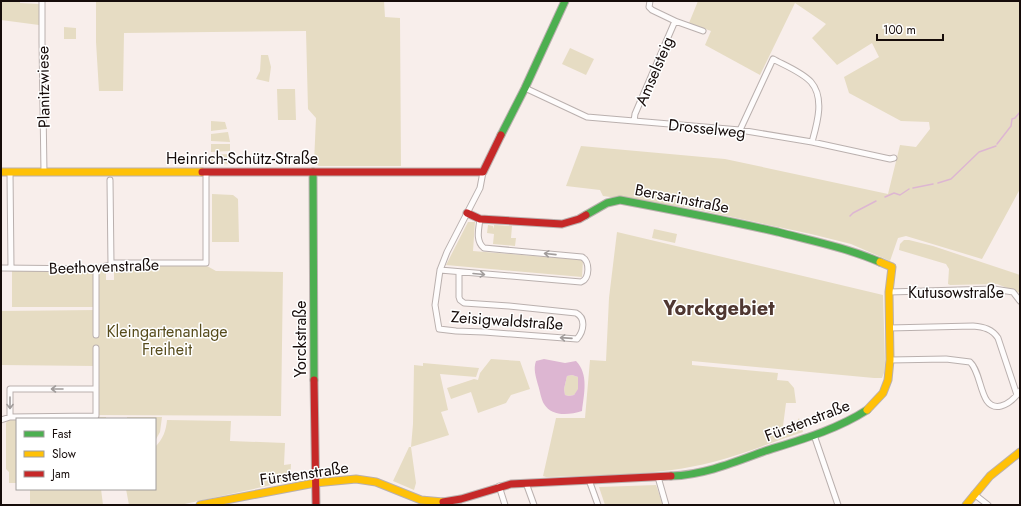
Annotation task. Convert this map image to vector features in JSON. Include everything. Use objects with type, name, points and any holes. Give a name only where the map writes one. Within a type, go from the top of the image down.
[{"type":"street","name":"Planitzwiese","points":[[42,1],[44,172]]},
{"type":"street","name":"Zeisigwaldstraße","points":[[459,272],[459,297],[464,303],[576,313],[583,319],[582,331],[580,335],[577,339],[439,329],[436,320],[435,305],[440,270],[447,252],[482,183],[483,172],[525,88],[564,1]]},
{"type":"street","name":"Amselsteig","points":[[650,1],[649,6],[652,10],[675,21],[703,31]]},
{"type":"street","name":"Amselsteig","points":[[634,121],[675,21]]},
{"type":"street","points":[[740,130],[773,59],[803,75],[811,82],[816,91],[818,97],[818,120],[812,142]]},
{"type":"street","name":"Drosselweg","points":[[525,88],[587,117],[740,130],[812,142],[890,159],[894,158]]},
{"type":"street","name":"Heinrich-Schütz-Straße","points":[[1,172],[483,172]]},
{"type":"street","points":[[10,172],[11,268]]},
{"type":"street","name":"Beethovenstraße","points":[[1,268],[96,269],[111,264],[206,263],[206,172]]},
{"type":"street","name":"Yorckstraße","points":[[313,172],[316,505]]},
{"type":"street","points":[[110,180],[111,264]]},
{"type":"street","name":"Bersarinstraße","points":[[467,213],[480,218],[562,224],[579,220],[607,203],[620,200],[711,217],[841,247],[863,254],[892,267]]},
{"type":"street","points":[[440,270],[581,282],[586,278],[586,262],[582,257],[484,248],[478,240],[480,218]]},
{"type":"street","name":"Fürstenstraße","points":[[200,505],[339,480],[369,480],[430,504],[459,500],[499,486],[526,483],[680,476],[704,472],[814,435],[852,420],[869,409],[883,393],[888,380],[890,360],[889,292],[892,267]]},
{"type":"street","points":[[96,269],[96,335]]},
{"type":"street","name":"Kutusowstraße","points":[[889,292],[994,289],[1013,292],[1020,301]]},
{"type":"street","points":[[889,328],[984,327],[993,332],[998,338],[1018,393],[1010,402],[1004,405],[991,406],[988,404],[975,368],[970,362],[946,359],[890,360]]},
{"type":"street","points":[[1,420],[10,417],[96,416],[96,348]]},
{"type":"street","points":[[10,417],[10,389],[96,389]]},
{"type":"street","points":[[814,435],[836,504]]},
{"type":"street","points":[[966,505],[990,476],[1020,452]]},
{"type":"street","points":[[658,477],[666,505]]},
{"type":"street","points":[[589,480],[598,505]]},
{"type":"street","points":[[526,483],[534,505]]},
{"type":"street","points":[[499,486],[505,505]]},
{"type":"street","points":[[974,494],[988,505]]},
{"type":"green space","points":[[1,1],[20,1],[20,3],[39,4],[39,25],[1,20]]},
{"type":"green space","points":[[96,1],[384,1],[385,17],[400,18],[401,166],[319,166],[314,163],[316,118],[308,109],[306,31],[124,33],[123,91],[99,91],[96,42]]},
{"type":"green space","points":[[698,1],[1020,1],[1020,189],[982,259],[906,236],[898,238],[890,261],[851,244],[811,234],[691,208],[603,196],[600,190],[566,186],[581,146],[725,159],[888,194],[900,145],[916,147],[930,129],[929,122],[901,121],[849,93],[844,77],[879,57],[872,43],[837,65],[812,38],[826,24],[795,3],[760,75],[705,45],[711,31],[689,23]]},
{"type":"green space","points":[[64,27],[76,28],[76,39],[64,39]]},
{"type":"green space","points":[[570,48],[594,59],[586,75],[562,64]]},
{"type":"green space","points":[[261,55],[268,55],[271,67],[269,82],[256,79],[260,71]]},
{"type":"green space","points":[[277,89],[295,89],[296,120],[278,120]]},
{"type":"green space","points":[[211,121],[225,122],[227,129],[211,131]]},
{"type":"green space","points":[[228,132],[230,142],[211,141],[211,134]]},
{"type":"green space","points":[[211,144],[230,144],[230,151],[211,152]]},
{"type":"green space","points":[[230,154],[229,164],[211,162],[211,155]]},
{"type":"green space","points":[[212,194],[233,195],[238,199],[239,242],[212,242]]},
{"type":"green space","points":[[468,222],[475,222],[473,251],[583,260],[582,277],[446,265]]},
{"type":"green space","points":[[488,225],[493,226],[494,229],[494,225],[512,226],[511,238],[516,238],[515,246],[493,244],[494,234],[487,233]]},
{"type":"green space","points":[[654,229],[677,234],[675,243],[652,238]]},
{"type":"green space","points":[[617,232],[883,295],[885,363],[882,378],[692,361],[692,365],[778,373],[777,380],[788,381],[794,388],[796,403],[786,403],[782,434],[791,430],[799,418],[803,432],[736,455],[693,467],[630,474],[543,476],[556,418],[585,418],[590,360],[606,361],[609,298]]},
{"type":"green space","points":[[904,240],[933,246],[1020,275],[1020,293],[997,284],[950,285],[948,284],[949,269],[946,264],[899,250],[900,244]]},
{"type":"green space","name":"Kleingartenanlage Freiheit","points":[[114,266],[207,266],[216,271],[283,272],[281,416],[96,415],[96,366],[1,365],[1,311],[97,310],[97,271],[106,271],[106,280],[114,280]]},
{"type":"green space","points":[[12,271],[94,271],[94,307],[12,307]]},
{"type":"green space","points":[[491,359],[520,361],[530,389],[511,395],[506,403],[478,413],[471,392],[451,399],[447,388],[474,379],[478,380],[480,373]]},
{"type":"green space","points":[[423,363],[479,368],[476,377],[440,374],[448,410],[441,412],[449,435],[411,447],[414,365],[423,366]]},
{"type":"green space","points":[[572,375],[578,377],[578,390],[574,395],[569,396],[565,395],[564,389],[567,376]]},
{"type":"green space","points":[[10,417],[106,417],[16,418],[16,483],[9,483],[9,472],[6,469],[6,423]]},
{"type":"green space","points":[[162,417],[160,432],[156,439],[156,418],[127,418]]},
{"type":"green space","points":[[167,420],[231,421],[230,441],[285,443],[284,465],[291,464],[290,481],[180,505],[129,505],[126,490],[156,490],[156,446],[164,435]]},
{"type":"green space","points":[[409,447],[411,447],[416,483],[414,490],[393,481]]},
{"type":"green space","points":[[656,485],[663,505],[605,505],[599,487]]},
{"type":"green space","points":[[30,490],[101,490],[103,505],[30,505]]},
{"type":"shaded area","points":[[544,359],[565,363],[576,361],[583,372],[585,384],[582,411],[561,414],[547,408],[542,400],[536,376],[536,361]],"holes":[[[572,375],[578,377],[578,389],[574,395],[565,395],[564,389],[567,376]]]},
{"type":"waterway","points":[[997,144],[1011,126],[1012,119],[1015,118],[1020,112]]},
{"type":"waterway","points":[[938,183],[951,179],[979,152],[996,146]]},
{"type":"waterway","points":[[913,188],[933,184]]},
{"type":"waterway","points":[[885,197],[894,193],[900,195],[909,189]]},
{"type":"waterway","points":[[850,216],[876,201]]},
{"type":"traffic: fast","points":[[501,135],[525,88],[565,1]]},
{"type":"traffic: fast","points":[[313,172],[314,380]]},
{"type":"traffic: fast","points":[[586,215],[607,203],[620,200],[778,232],[842,249],[880,262]]},
{"type":"traffic: fast","points":[[671,476],[707,471],[731,463],[830,429],[867,410]]},
{"type":"traffic: slow","points":[[1,172],[202,172]]},
{"type":"traffic: slow","points":[[867,410],[883,393],[888,380],[890,360],[889,292],[892,267],[880,262]]},
{"type":"traffic: slow","points":[[966,505],[990,476],[1020,452]]},
{"type":"traffic: slow","points":[[200,505],[315,483],[356,479],[376,482],[421,500],[443,502]]},
{"type":"traffic: jam","points":[[202,172],[483,172],[501,135]]},
{"type":"traffic: jam","points":[[467,213],[480,219],[562,224],[579,219],[586,215]]},
{"type":"traffic: jam","points":[[314,380],[316,505]]},
{"type":"traffic: jam","points":[[443,502],[461,499],[511,484],[671,476]]},
{"type":"district","name":"Yorckgebiet","points":[[719,308]]}]
